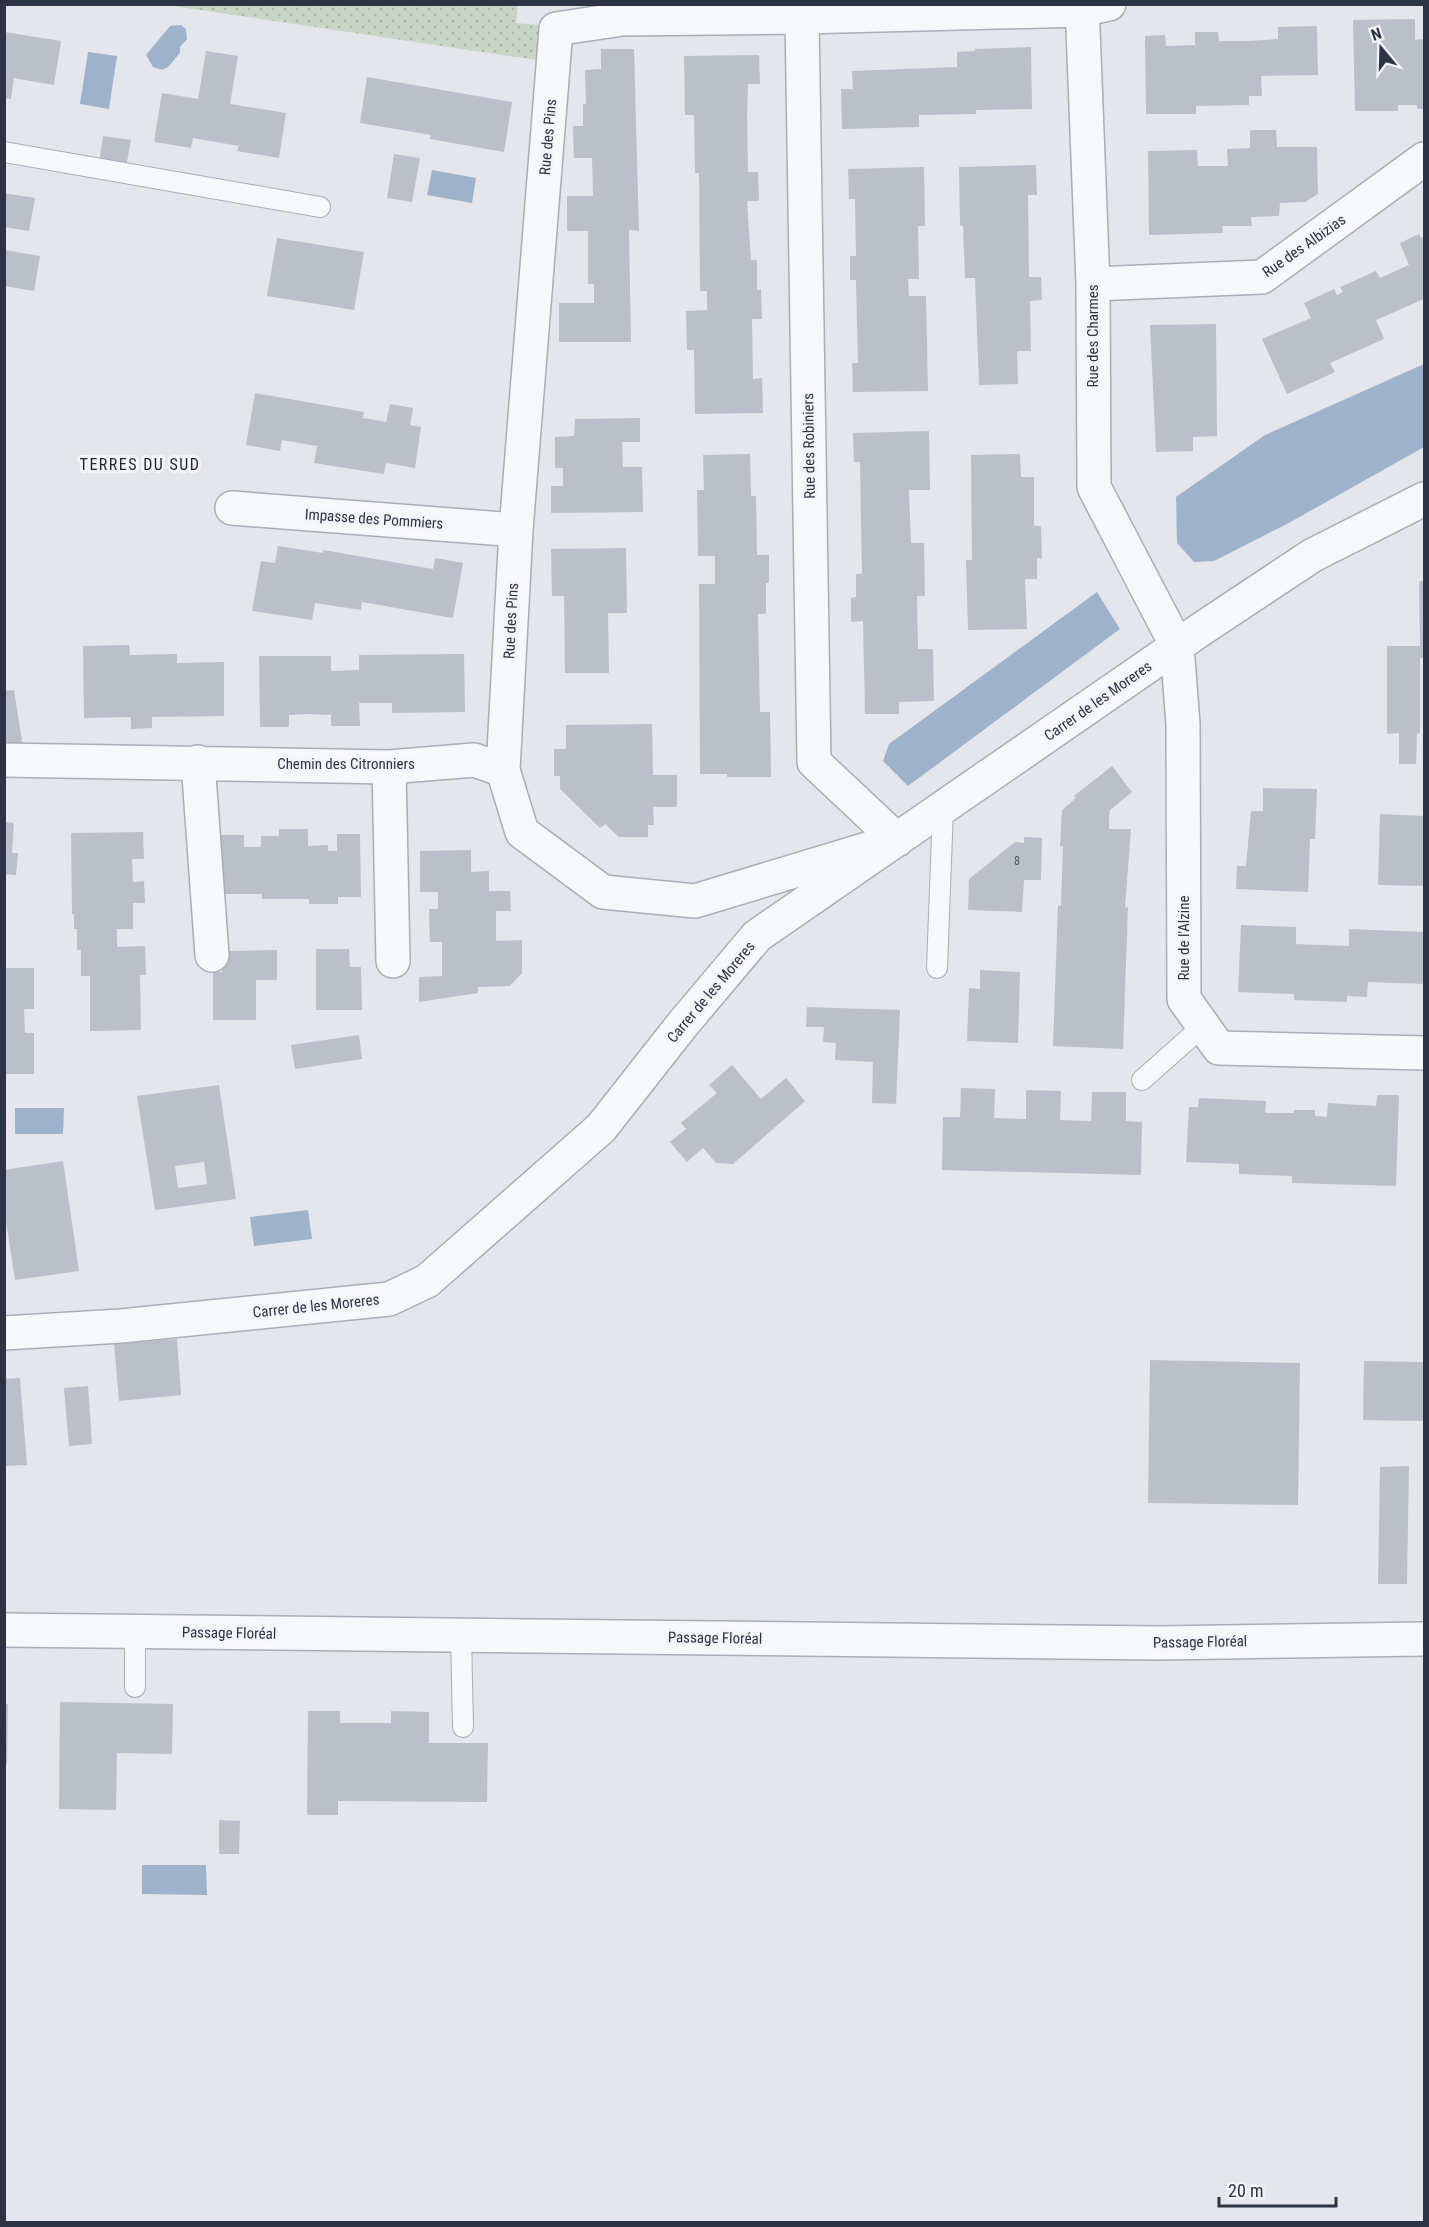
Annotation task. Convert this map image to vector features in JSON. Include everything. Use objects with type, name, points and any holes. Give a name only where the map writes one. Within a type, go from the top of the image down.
[{"type":"street","name":"Rue des Pins","points":[[503,770],[516,530],[556,29],[622,19],[802,17],[1091,6]]},
{"type":"street","name":"Rue des Charmes","points":[[1091,6],[1094,487],[1178,646]]},
{"type":"street","name":"Rue des Robiniers","points":[[802,17],[814,762],[897,840]]},
{"type":"street","name":"Rue des Albizias","points":[[1093,284],[1262,277],[1425,159]]},
{"type":"street","name":"Carrer de les Moreres","points":[[4,1333],[121,1326],[389,1299],[427,1281],[601,1128],[681,1025],[757,936],[1313,555],[1425,499]]},
{"type":"street","name":"Impasse des Pommiers","points":[[232,508],[516,530]]},
{"type":"street","name":"Rue de l'Alzine","points":[[1178,646],[1184,724],[1184,999],[1219,1048],[1425,1053]]},
{"type":"street","name":"Chemin des Citronniers","points":[[4,760],[389,767],[474,760],[503,770]]},
{"type":"street","points":[[198,762],[212,955]]},
{"type":"street","points":[[389,767],[393,961]]},
{"type":"street","points":[[503,770],[522,832],[603,892],[695,902],[897,840]]},
{"type":"street","name":"Passage Floréal","points":[[4,1630],[1160,1642],[1425,1639]]},
{"type":"lane","points":[[4,152],[320,207]]},
{"type":"lane","points":[[937,968],[943,808]]},
{"type":"lane","points":[[1142,1080],[1203,1026]]},
{"type":"lane","points":[[135,1632],[135,1687]]},
{"type":"lane","points":[[461,1635],[463,1727]]},
{"type":"green space","points":[[167,5],[518,5],[516,23],[560,27],[556,63]]},
{"type":"water","points":[[181,25],[186,29],[187,39],[180,47],[180,53],[168,67],[162,70],[153,67],[146,55],[170,26]]},
{"type":"water","points":[[88,52],[117,56],[109,109],[80,104]]},
{"type":"water","points":[[432,170],[476,178],[472,203],[427,195]]},
{"type":"water","points":[[1424,364],[1424,447],[1287,524],[1214,561],[1194,562],[1177,543],[1176,497],[1265,435]]},
{"type":"water","points":[[1097,592],[1120,629],[908,786],[883,761],[889,744]]},
{"type":"water","points":[[15,1108],[64,1108],[63,1134],[15,1134]]},
{"type":"water","points":[[308,1210],[312,1239],[254,1246],[250,1217]]},
{"type":"water","points":[[142,1865],[206,1865],[207,1895],[142,1894]]},
{"type":"building","points":[[1415,19],[1415,40],[1424,39],[1424,109],[1417,109],[1417,105],[1398,105],[1398,111],[1355,111],[1353,20]]},
{"type":"building","points":[[1317,26],[1318,75],[1261,76],[1262,96],[1249,96],[1249,105],[1196,106],[1196,114],[1146,114],[1145,36],[1165,35],[1166,46],[1195,45],[1195,32],[1218,32],[1219,41],[1248,41],[1278,39],[1278,27]]},
{"type":"building","points":[[4,32],[61,41],[54,85],[14,78],[11,99],[4,98]]},
{"type":"building","points":[[1031,47],[1032,109],[976,110],[976,114],[919,115],[919,127],[842,129],[841,89],[853,89],[852,71],[957,67],[957,52]]},
{"type":"building","points":[[601,49],[634,49],[639,231],[629,230],[631,342],[559,342],[559,303],[594,303],[594,284],[588,284],[588,231],[567,231],[567,196],[593,196],[592,158],[574,158],[573,126],[583,126],[583,104],[586,104],[585,70],[601,69]]},
{"type":"building","points":[[206,51],[238,56],[230,104],[286,113],[279,158],[237,151],[239,146],[193,138],[191,148],[154,142],[162,93],[198,99]]},
{"type":"building","points":[[759,55],[760,84],[748,84],[747,114],[748,172],[758,172],[759,201],[747,201],[751,260],[757,260],[757,290],[761,289],[762,319],[752,319],[753,379],[762,378],[763,413],[695,414],[694,350],[687,350],[686,311],[707,310],[707,291],[700,291],[699,173],[695,173],[694,115],[685,115],[684,56]]},
{"type":"building","points":[[367,77],[512,102],[504,152],[430,139],[431,135],[360,123]]},
{"type":"building","points":[[1250,130],[1276,130],[1277,147],[1317,147],[1318,194],[1305,202],[1280,203],[1279,216],[1251,217],[1252,226],[1222,226],[1223,233],[1149,235],[1148,151],[1197,150],[1198,166],[1228,166],[1227,149],[1250,148]]},
{"type":"building","points":[[103,136],[131,140],[126,167],[99,163]]},
{"type":"building","points":[[394,154],[420,158],[412,202],[387,198]]},
{"type":"building","points":[[1036,165],[1037,195],[1028,195],[1029,277],[1041,277],[1042,300],[1030,301],[1031,351],[1017,351],[1018,384],[979,385],[975,278],[965,278],[963,226],[960,225],[959,167]]},
{"type":"building","points":[[924,167],[925,226],[918,226],[919,279],[908,279],[909,296],[926,296],[928,391],[853,392],[852,363],[858,363],[856,280],[850,280],[850,256],[856,256],[855,199],[849,199],[848,169]]},
{"type":"building","points":[[4,193],[35,198],[29,231],[4,227]]},
{"type":"building","points":[[1419,234],[1421,238],[1424,237],[1424,299],[1376,320],[1384,339],[1330,363],[1335,372],[1287,394],[1262,339],[1311,318],[1304,303],[1334,289],[1337,295],[1343,292],[1340,287],[1376,271],[1380,278],[1409,265],[1400,243]]},
{"type":"building","points":[[277,238],[364,252],[354,310],[267,296]]},
{"type":"building","points":[[4,250],[40,256],[34,291],[4,286]]},
{"type":"building","points":[[1216,324],[1217,436],[1193,437],[1193,451],[1156,452],[1150,325]]},
{"type":"building","points":[[255,393],[364,412],[363,418],[386,422],[390,404],[413,408],[410,425],[421,427],[415,468],[386,463],[384,474],[314,463],[317,446],[282,440],[280,451],[246,445]]},
{"type":"building","points":[[640,418],[640,442],[622,442],[623,467],[642,467],[643,512],[551,513],[551,486],[563,486],[563,468],[555,468],[555,437],[574,436],[575,419]]},
{"type":"building","points":[[929,431],[930,490],[909,490],[911,543],[924,543],[925,596],[917,596],[918,649],[933,649],[934,701],[899,702],[899,714],[865,714],[863,621],[851,622],[851,598],[856,597],[856,574],[862,574],[860,462],[854,462],[853,433]]},
{"type":"building","points":[[750,454],[751,496],[756,496],[757,555],[769,555],[766,614],[758,614],[760,712],[770,712],[771,777],[727,777],[727,774],[700,774],[699,584],[715,584],[715,556],[698,556],[697,490],[704,490],[703,455]]},
{"type":"building","points":[[1020,454],[1021,477],[1034,477],[1034,526],[1041,526],[1042,559],[1037,558],[1037,579],[1025,579],[1027,629],[968,630],[966,560],[972,560],[971,455]]},
{"type":"building","points":[[278,546],[323,553],[323,550],[433,569],[435,558],[463,563],[453,618],[362,602],[361,610],[315,603],[312,620],[252,611],[261,561],[275,563]]},
{"type":"building","points":[[626,548],[627,613],[608,613],[609,673],[565,673],[564,596],[552,596],[551,549]]},
{"type":"building","points":[[1419,581],[1424,581],[1424,658],[1420,658],[1420,733],[1417,734],[1416,764],[1399,764],[1399,733],[1387,734],[1387,646],[1420,646]]},
{"type":"building","points":[[129,645],[130,655],[177,654],[177,663],[224,662],[224,716],[152,717],[152,728],[131,729],[131,717],[84,718],[83,646]]},
{"type":"building","points":[[464,654],[465,712],[392,713],[392,703],[359,703],[360,726],[331,726],[331,715],[307,714],[289,715],[289,727],[260,727],[259,656],[331,656],[331,671],[359,670],[359,655]]},
{"type":"building","points":[[14,690],[23,748],[4,746],[4,691]]},
{"type":"building","points":[[652,724],[653,775],[677,775],[677,807],[653,807],[654,825],[648,825],[648,837],[619,837],[605,824],[600,828],[560,789],[560,776],[554,776],[554,749],[566,749],[566,725]]},
{"type":"building","points":[[1112,766],[1132,792],[1110,810],[1109,817],[1109,829],[1131,829],[1125,908],[1128,907],[1123,1049],[1053,1046],[1058,905],[1061,906],[1062,810],[1076,798],[1074,796]]},
{"type":"building","points":[[1263,788],[1317,789],[1315,839],[1310,839],[1308,892],[1236,889],[1237,866],[1246,866],[1251,811],[1263,811]]},
{"type":"building","points":[[1380,814],[1424,816],[1424,886],[1378,885]]},
{"type":"building","points":[[4,822],[14,823],[12,853],[18,853],[16,875],[4,874]]},
{"type":"building","points":[[279,829],[308,829],[308,846],[328,845],[328,851],[337,851],[337,834],[360,834],[361,897],[338,897],[338,904],[309,904],[309,899],[262,899],[262,894],[209,894],[208,835],[244,835],[244,847],[261,847],[261,836],[279,836]]},
{"type":"building","points":[[143,832],[144,859],[132,859],[133,882],[144,881],[145,903],[133,903],[133,929],[117,929],[117,947],[145,946],[146,975],[140,975],[141,1030],[90,1031],[90,976],[81,976],[81,950],[77,950],[77,929],[74,929],[74,914],[72,914],[71,833]]},
{"type":"building","points":[[1024,837],[1042,838],[1041,880],[1024,880],[1022,912],[968,910],[969,879],[1015,842],[1024,843]]},
{"type":"building","points":[[471,850],[471,872],[489,871],[489,891],[510,891],[511,911],[496,911],[496,941],[522,940],[522,973],[510,986],[478,987],[478,993],[419,1002],[419,977],[442,976],[442,942],[430,942],[429,909],[438,909],[438,892],[420,892],[420,851]]},
{"type":"building","points":[[1241,925],[1296,927],[1296,944],[1349,946],[1349,929],[1424,932],[1424,984],[1368,982],[1367,997],[1347,996],[1347,1002],[1294,1000],[1294,994],[1238,992]]},
{"type":"building","points":[[316,949],[349,949],[350,967],[361,967],[362,1010],[316,1010]]},
{"type":"building","points":[[277,950],[277,980],[256,980],[256,1020],[213,1020],[213,972],[222,972],[222,951]]},
{"type":"building","points":[[4,968],[34,968],[34,1009],[24,1009],[25,1033],[34,1033],[34,1074],[4,1074]]},
{"type":"building","points":[[980,970],[1020,972],[1018,1043],[967,1041],[969,988],[980,989]]},
{"type":"building","points":[[807,1007],[900,1010],[896,1104],[872,1103],[873,1062],[835,1060],[836,1043],[823,1042],[824,1027],[806,1027]]},
{"type":"building","points":[[359,1035],[362,1059],[295,1069],[291,1045]]},
{"type":"building","points":[[732,1065],[761,1099],[786,1078],[805,1101],[733,1164],[716,1163],[703,1148],[687,1162],[670,1142],[686,1129],[681,1123],[717,1093],[709,1085]]},
{"type":"building","points":[[219,1085],[236,1199],[155,1210],[137,1096]],"holes":[[[204,1162],[207,1184],[178,1188],[175,1166]]]},
{"type":"building","points":[[961,1088],[995,1089],[994,1118],[1026,1119],[1026,1090],[1061,1091],[1060,1120],[1091,1121],[1092,1092],[1126,1092],[1126,1121],[1142,1122],[1141,1175],[942,1170],[943,1117],[960,1117]]},
{"type":"building","points":[[1377,1095],[1399,1095],[1396,1186],[1292,1183],[1292,1176],[1239,1174],[1239,1164],[1186,1162],[1189,1107],[1198,1107],[1199,1098],[1266,1101],[1265,1113],[1315,1110],[1315,1116],[1327,1117],[1328,1103],[1376,1106]]},
{"type":"building","points":[[63,1161],[79,1271],[15,1280],[4,1208],[4,1170]]},
{"type":"building","points":[[177,1339],[181,1395],[119,1401],[114,1344]]},
{"type":"building","points":[[1150,1360],[1300,1363],[1298,1505],[1148,1503]]},
{"type":"building","points":[[1364,1361],[1424,1362],[1424,1421],[1363,1420]]},
{"type":"building","points":[[20,1378],[27,1465],[4,1466],[4,1379]]},
{"type":"building","points":[[88,1386],[92,1444],[69,1446],[64,1388]]},
{"type":"building","points":[[1409,1466],[1407,1584],[1378,1584],[1380,1467]]},
{"type":"building","points":[[60,1702],[173,1704],[172,1754],[117,1753],[116,1810],[59,1809]]},
{"type":"building","points":[[4,1704],[8,1704],[7,1764],[4,1764]]},
{"type":"building","points":[[308,1711],[340,1711],[340,1723],[391,1723],[391,1711],[429,1712],[429,1743],[488,1743],[487,1802],[338,1801],[338,1815],[307,1815]]},
{"type":"building","points":[[219,1820],[240,1821],[239,1854],[219,1854]]},
{"type":"district","name":"TERRES DU SUD","points":[[140,464]]}]
